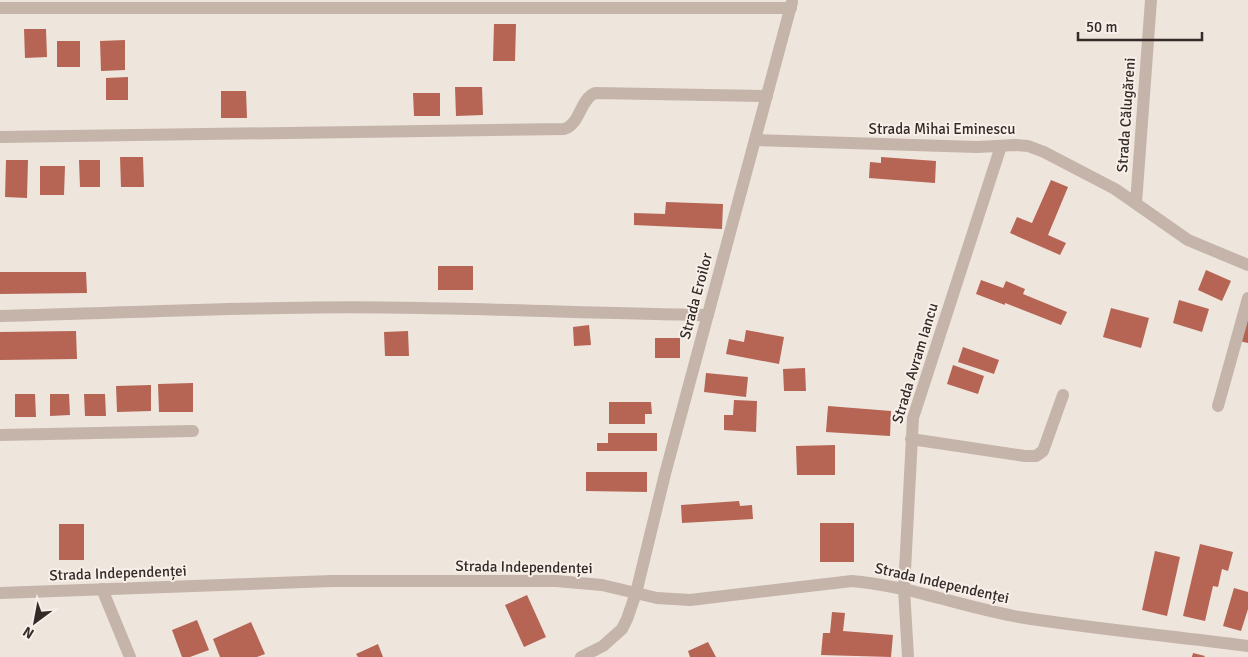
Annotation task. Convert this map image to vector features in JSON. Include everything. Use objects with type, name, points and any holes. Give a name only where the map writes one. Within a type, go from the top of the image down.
[{"type":"street","name":"Strada Călugăreni","points":[[1136,203],[1151,0]]},
{"type":"street","name":"Strada Eroilor","points":[[0,8],[792,4],[665,474],[636,593],[622,629],[603,646],[581,657]]},
{"type":"street","points":[[0,137],[564,129],[571,125],[589,97],[595,93],[767,96]]},
{"type":"street","name":"Strada Mihai Eminescu","points":[[755,140],[910,146],[1028,146],[1044,152],[1115,189],[1188,240],[1248,265]]},
{"type":"street","name":"Strada Avram Iancu","points":[[908,657],[904,589],[913,418],[1001,146]]},
{"type":"street","points":[[1218,406],[1248,298]]},
{"type":"street","points":[[0,316],[284,308],[509,310],[708,315]]},
{"type":"street","points":[[911,439],[1036,456],[1043,451],[1063,395]]},
{"type":"street","points":[[0,435],[194,431]]},
{"type":"street","name":"Strada Independenței","points":[[0,593],[332,582],[556,581],[602,585],[657,598],[690,600],[852,581],[904,589],[1018,616],[1248,646]]},
{"type":"street","points":[[102,590],[130,657]]},
{"type":"building","points":[[494,24],[516,24],[515,61],[493,61]]},
{"type":"building","points":[[24,29],[46,29],[47,57],[25,58]]},
{"type":"building","points":[[125,40],[125,70],[101,71],[100,41]]},
{"type":"building","points":[[57,41],[80,41],[80,67],[57,67]]},
{"type":"building","points":[[128,77],[128,100],[106,100],[106,78]]},
{"type":"building","points":[[455,87],[482,87],[483,115],[456,116]]},
{"type":"building","points":[[221,91],[246,91],[247,118],[221,118]]},
{"type":"building","points":[[413,93],[440,93],[440,116],[414,116]]},
{"type":"building","points":[[120,157],[143,157],[144,187],[121,187]]},
{"type":"building","points":[[881,157],[936,161],[935,183],[869,178],[870,162],[881,163]]},
{"type":"building","points":[[6,160],[28,160],[27,198],[5,197]]},
{"type":"building","points":[[79,160],[100,160],[100,187],[80,187]]},
{"type":"building","points":[[40,166],[65,166],[64,195],[40,195]]},
{"type":"building","points":[[1051,180],[1068,187],[1048,235],[1066,243],[1060,255],[1010,233],[1017,217],[1032,223]]},
{"type":"building","points":[[666,202],[723,204],[722,229],[634,225],[634,213],[665,214]]},
{"type":"building","points":[[438,266],[473,266],[473,290],[438,290]]},
{"type":"building","points":[[1206,270],[1231,281],[1222,301],[1198,290]]},
{"type":"building","points":[[0,272],[86,272],[87,293],[0,294]]},
{"type":"building","points":[[981,280],[1003,288],[1006,281],[1025,289],[1023,294],[1067,312],[1061,325],[976,294]]},
{"type":"building","points":[[1179,300],[1209,309],[1202,332],[1173,323]]},
{"type":"building","points":[[1111,308],[1149,318],[1141,348],[1103,337]]},
{"type":"building","points":[[1248,310],[1248,343],[1239,341]]},
{"type":"building","points":[[589,325],[591,345],[574,346],[573,327]]},
{"type":"building","points":[[746,330],[784,337],[779,364],[726,354],[729,339],[744,342]]},
{"type":"building","points":[[76,331],[77,359],[0,360],[0,332]]},
{"type":"building","points":[[408,331],[409,356],[385,356],[384,332]]},
{"type":"building","points":[[655,338],[680,338],[680,358],[655,358]]},
{"type":"building","points":[[963,347],[999,360],[994,374],[958,362]]},
{"type":"building","points":[[953,365],[984,376],[978,394],[947,384]]},
{"type":"building","points":[[805,368],[806,391],[784,391],[783,369]]},
{"type":"building","points":[[706,373],[748,377],[746,397],[704,392]]},
{"type":"building","points":[[193,383],[193,412],[159,412],[158,384]]},
{"type":"building","points":[[151,385],[151,411],[117,412],[116,386]]},
{"type":"building","points":[[15,394],[35,394],[36,417],[15,417]]},
{"type":"building","points":[[50,394],[69,394],[70,415],[50,416]]},
{"type":"building","points":[[84,394],[105,394],[106,416],[85,416]]},
{"type":"building","points":[[734,400],[757,401],[756,432],[724,430],[724,415],[733,415]]},
{"type":"building","points":[[609,402],[651,402],[652,414],[645,414],[645,424],[609,424]]},
{"type":"building","points":[[828,406],[891,411],[890,436],[826,432]]},
{"type":"building","points":[[608,433],[657,433],[657,451],[597,451],[597,443],[608,443]]},
{"type":"building","points":[[835,445],[835,475],[797,475],[796,446]]},
{"type":"building","points":[[586,472],[647,472],[647,492],[586,491]]},
{"type":"building","points":[[739,501],[740,506],[752,505],[753,519],[682,523],[681,505]]},
{"type":"building","points":[[820,523],[854,523],[854,562],[820,562]]},
{"type":"building","points":[[59,524],[84,524],[84,560],[59,560]]},
{"type":"building","points":[[1200,544],[1233,552],[1228,571],[1222,569],[1218,587],[1213,586],[1205,621],[1183,616]]},
{"type":"building","points":[[1155,551],[1180,557],[1167,616],[1142,610]]},
{"type":"building","points":[[1234,588],[1248,592],[1248,609],[1241,631],[1223,626]]},
{"type":"building","points":[[527,595],[546,637],[524,647],[505,605]]},
{"type":"building","points":[[832,612],[845,613],[843,631],[893,635],[891,657],[821,655],[823,633],[830,633]]},
{"type":"building","points":[[197,620],[209,650],[190,657],[182,657],[172,630]]},
{"type":"building","points":[[251,622],[265,654],[257,657],[220,657],[213,639]]},
{"type":"building","points":[[708,642],[716,657],[690,657],[688,651]]},
{"type":"building","points":[[378,644],[383,657],[358,657],[356,654]]},
{"type":"building","points":[[1193,653],[1205,656],[1192,657]]}]
